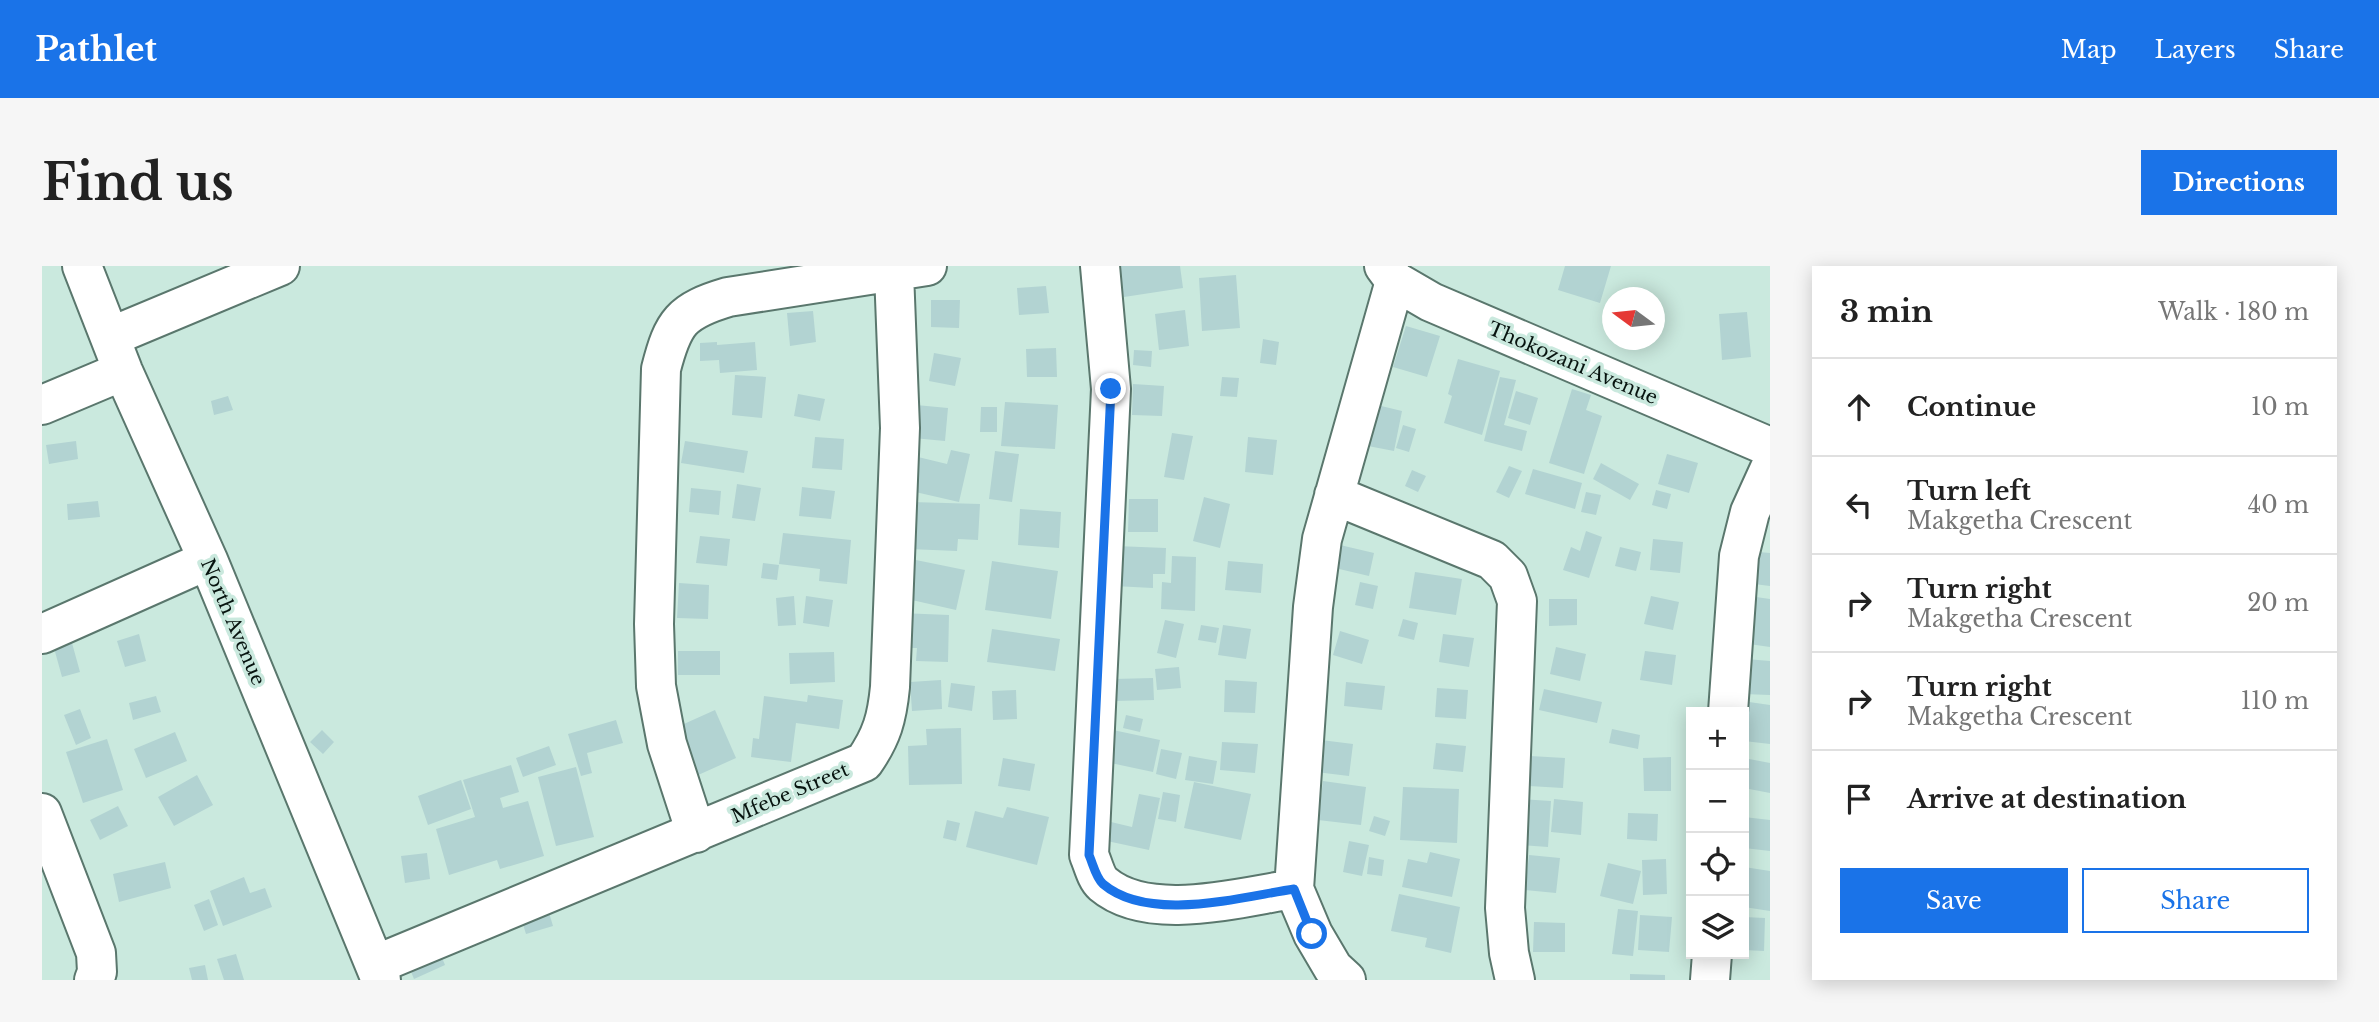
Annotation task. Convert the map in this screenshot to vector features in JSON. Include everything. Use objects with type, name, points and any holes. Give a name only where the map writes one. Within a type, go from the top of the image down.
[{"type":"street","name":"North Avenue","points":[[82,266],[116,354],[208,560],[378,973]]},
{"type":"street","points":[[42,405],[116,354],[280,266]]},
{"type":"street","points":[[1100,266],[1111,389],[1089,855],[1101,883],[1130,900],[1178,906],[1294,889]]},
{"type":"street","points":[[696,832],[667,744],[656,687],[654,624],[661,369],[668,342],[682,318],[701,305],[728,297],[911,269]]},
{"type":"street","name":"Mfebe Street","points":[[378,973],[696,832],[863,762],[878,742],[887,717],[890,687],[900,428],[911,269]]},
{"type":"street","points":[[1346,980],[1333,968],[1312,934],[1294,889],[1313,607],[1322,539],[1390,273]]},
{"type":"street","name":"Thokozani Avenue","points":[[1390,273],[1431,302],[1770,447]]},
{"type":"street","points":[[1728,707],[1739,556],[1750,512],[1770,468]]},
{"type":"street","points":[[1334,495],[1492,560],[1508,576],[1517,601],[1505,908],[1508,953],[1515,980]]},
{"type":"street","points":[[42,634],[208,560]]},
{"type":"street","points":[[42,813],[96,953],[97,972],[94,980]]},
{"type":"street","points":[[1710,980],[1712,959]]},
{"type":"building","points":[[1118,266],[1180,266],[1183,288],[1124,297]]},
{"type":"building","points":[[1565,266],[1611,266],[1605,287],[1602,287],[1600,303],[1558,290]]},
{"type":"building","points":[[1236,275],[1240,328],[1202,331],[1199,278]]},
{"type":"building","points":[[1046,286],[1049,313],[1019,315],[1017,288]]},
{"type":"building","points":[[931,300],[960,300],[959,328],[931,327]]},
{"type":"building","points":[[1185,310],[1189,346],[1159,350],[1155,314]]},
{"type":"building","points":[[813,311],[816,342],[790,346],[787,313]]},
{"type":"building","points":[[1747,312],[1751,357],[1722,360],[1719,314]]},
{"type":"building","points":[[1406,326],[1440,336],[1427,377],[1393,367]]},
{"type":"building","points":[[1263,339],[1279,342],[1276,365],[1260,363]]},
{"type":"building","points":[[717,342],[717,345],[755,342],[757,370],[720,373],[719,360],[700,361],[700,343]]},
{"type":"building","points":[[1056,348],[1057,377],[1027,377],[1026,349]]},
{"type":"building","points":[[1134,350],[1152,351],[1151,367],[1133,365]]},
{"type":"building","points":[[934,353],[961,358],[955,386],[929,381]]},
{"type":"building","points":[[1458,359],[1500,371],[1482,435],[1444,423],[1452,396],[1448,394]]},
{"type":"building","points":[[735,375],[766,377],[762,418],[732,415]]},
{"type":"building","points":[[1222,377],[1239,378],[1237,397],[1220,396]]},
{"type":"building","points":[[1500,377],[1516,380],[1504,425],[1527,431],[1522,451],[1484,441]]},
{"type":"building","points":[[1133,384],[1164,386],[1162,416],[1132,415]]},
{"type":"building","points":[[1572,389],[1591,395],[1586,410],[1602,416],[1584,474],[1549,463]]},
{"type":"building","points":[[1516,391],[1538,398],[1530,425],[1508,418]]},
{"type":"building","points":[[798,394],[825,399],[820,421],[794,416]]},
{"type":"building","points":[[228,396],[233,410],[214,415],[211,401]]},
{"type":"building","points":[[1005,402],[1058,405],[1055,449],[1001,446]]},
{"type":"building","points":[[916,405],[948,408],[945,441],[913,438]]},
{"type":"building","points":[[1377,405],[1402,411],[1394,451],[1368,446]]},
{"type":"building","points":[[981,407],[997,407],[997,432],[980,432]]},
{"type":"building","points":[[1403,425],[1416,429],[1409,452],[1396,448]]},
{"type":"building","points":[[1172,433],[1193,436],[1184,480],[1164,477]]},
{"type":"building","points":[[815,437],[844,439],[842,470],[812,468]]},
{"type":"building","points":[[1248,437],[1277,440],[1273,475],[1245,472]]},
{"type":"building","points":[[76,441],[78,459],[49,464],[46,445]]},
{"type":"building","points":[[685,441],[748,451],[744,473],[681,463]]},
{"type":"building","points":[[951,450],[970,454],[959,502],[911,491],[918,457],[947,464]]},
{"type":"building","points":[[995,451],[1019,454],[1012,502],[989,499]]},
{"type":"building","points":[[1667,454],[1698,463],[1689,493],[1658,484]]},
{"type":"building","points":[[1601,463],[1639,484],[1630,500],[1593,479]]},
{"type":"building","points":[[1509,466],[1522,471],[1509,498],[1496,492]]},
{"type":"building","points":[[1533,469],[1582,483],[1575,509],[1525,494]]},
{"type":"building","points":[[1412,470],[1426,476],[1418,492],[1405,486]]},
{"type":"building","points":[[737,484],[761,488],[755,521],[732,518]]},
{"type":"building","points":[[802,487],[835,491],[831,519],[799,516]]},
{"type":"building","points":[[691,488],[721,491],[719,515],[689,512]]},
{"type":"building","points":[[1656,490],[1671,494],[1667,509],[1652,505]]},
{"type":"building","points":[[1586,492],[1601,495],[1596,515],[1581,512]]},
{"type":"building","points":[[1204,497],[1230,504],[1220,548],[1193,541]]},
{"type":"building","points":[[1129,499],[1158,499],[1158,532],[1128,532]]},
{"type":"building","points":[[98,501],[100,517],[68,520],[67,504]]},
{"type":"building","points":[[911,502],[980,504],[978,540],[958,539],[957,551],[909,549]]},
{"type":"building","points":[[1020,509],[1061,512],[1059,548],[1018,545]]},
{"type":"building","points":[[1586,531],[1602,537],[1589,578],[1563,570],[1571,547],[1580,551]]},
{"type":"building","points":[[783,533],[851,540],[847,584],[819,581],[820,569],[779,564]]},
{"type":"building","points":[[700,536],[730,539],[727,566],[696,563]]},
{"type":"building","points":[[1653,539],[1683,542],[1680,573],[1650,570]]},
{"type":"building","points":[[1340,545],[1374,553],[1369,576],[1335,568]]},
{"type":"building","points":[[1116,546],[1166,548],[1165,574],[1153,574],[1153,588],[1114,586]]},
{"type":"building","points":[[1620,547],[1641,552],[1636,571],[1615,566]]},
{"type":"building","points":[[1758,552],[1770,553],[1770,586],[1754,584]]},
{"type":"building","points":[[1172,556],[1196,557],[1195,611],[1161,609],[1162,582],[1171,583]]},
{"type":"building","points":[[911,559],[965,570],[956,610],[903,598]]},
{"type":"building","points":[[992,561],[1058,571],[1051,619],[985,610]]},
{"type":"building","points":[[1228,561],[1263,564],[1261,593],[1225,590]]},
{"type":"building","points":[[763,563],[779,565],[777,580],[761,578]]},
{"type":"building","points":[[1415,572],[1462,579],[1456,615],[1409,608]]},
{"type":"building","points":[[1360,582],[1378,586],[1373,609],[1355,605]]},
{"type":"building","points":[[679,583],[709,585],[708,619],[677,618]]},
{"type":"building","points":[[794,596],[796,625],[778,626],[776,598]]},
{"type":"building","points":[[806,596],[833,600],[829,627],[803,623]]},
{"type":"building","points":[[1651,596],[1679,602],[1673,630],[1644,624]]},
{"type":"building","points":[[1756,597],[1770,599],[1770,647],[1749,644]]},
{"type":"building","points":[[1549,599],[1577,599],[1577,625],[1549,626]]},
{"type":"building","points":[[900,613],[949,615],[948,662],[916,661],[917,648],[899,648]]},
{"type":"building","points":[[1403,619],[1418,623],[1414,640],[1398,636]]},
{"type":"building","points":[[1165,620],[1184,624],[1176,658],[1157,653]]},
{"type":"building","points":[[1201,625],[1219,628],[1216,643],[1198,640]]},
{"type":"building","points":[[1223,625],[1251,629],[1246,659],[1218,655]]},
{"type":"building","points":[[992,629],[1060,639],[1055,671],[987,662]]},
{"type":"building","points":[[1340,631],[1369,640],[1362,664],[1333,655]]},
{"type":"building","points":[[139,634],[146,661],[125,667],[117,641]]},
{"type":"building","points":[[1443,634],[1474,638],[1469,667],[1439,662]]},
{"type":"building","points":[[72,643],[80,672],[62,677],[54,648]]},
{"type":"building","points":[[1556,647],[1586,654],[1580,681],[1550,674]]},
{"type":"building","points":[[678,651],[720,651],[720,675],[678,675]]},
{"type":"building","points":[[1645,651],[1676,655],[1672,685],[1640,680]]},
{"type":"building","points":[[834,652],[835,682],[790,684],[789,653]]},
{"type":"building","points":[[1746,659],[1770,661],[1770,695],[1743,694]]},
{"type":"building","points":[[1179,667],[1181,688],[1157,690],[1155,669]]},
{"type":"building","points":[[1153,678],[1154,700],[1114,701],[1114,679]]},
{"type":"building","points":[[941,680],[942,709],[912,711],[910,682]]},
{"type":"building","points":[[1225,680],[1257,682],[1255,713],[1224,712]]},
{"type":"building","points":[[1346,682],[1385,686],[1382,710],[1344,706]]},
{"type":"building","points":[[951,683],[975,686],[972,711],[948,707]]},
{"type":"building","points":[[1437,688],[1468,690],[1466,719],[1435,717]]},
{"type":"building","points":[[1544,689],[1602,702],[1597,723],[1539,710]]},
{"type":"building","points":[[1016,690],[1017,719],[993,720],[992,691]]},
{"type":"building","points":[[808,695],[843,700],[839,729],[796,723],[791,762],[751,757],[753,738],[759,739],[764,696],[807,702]]},
{"type":"building","points":[[156,696],[161,712],[133,720],[129,703]]},
{"type":"building","points":[[1749,702],[1770,705],[1770,744],[1749,742]]},
{"type":"building","points":[[80,709],[91,738],[76,745],[64,715]]},
{"type":"building","points":[[715,710],[736,758],[696,776],[675,728]]},
{"type":"building","points":[[1126,715],[1143,719],[1140,732],[1123,728]]},
{"type":"building","points":[[616,720],[623,743],[587,753],[592,773],[581,776],[568,734]]},
{"type":"building","points":[[961,728],[962,784],[909,785],[908,746],[927,745],[926,729]]},
{"type":"building","points":[[1612,729],[1640,735],[1638,749],[1609,743]]},
{"type":"building","points":[[322,730],[334,742],[323,754],[310,742]]},
{"type":"building","points":[[1113,730],[1160,740],[1153,772],[1106,762]]},
{"type":"building","points":[[175,732],[187,761],[146,778],[134,749]]},
{"type":"building","points":[[107,739],[123,790],[83,803],[66,752]]},
{"type":"building","points":[[1321,740],[1353,744],[1349,776],[1316,772]]},
{"type":"building","points":[[1222,742],[1258,744],[1255,773],[1220,770]]},
{"type":"building","points":[[1436,743],[1466,746],[1463,772],[1433,769]]},
{"type":"building","points":[[549,746],[556,765],[523,777],[516,758]]},
{"type":"building","points":[[1161,749],[1182,753],[1176,779],[1156,774]]},
{"type":"building","points":[[1189,756],[1217,761],[1213,784],[1185,780]]},
{"type":"building","points":[[1530,756],[1565,758],[1563,788],[1529,786]]},
{"type":"building","points":[[1671,757],[1671,791],[1644,791],[1643,758]]},
{"type":"building","points":[[1003,758],[1035,764],[1030,791],[998,786]]},
{"type":"building","points":[[1749,759],[1770,763],[1770,793],[1749,789]]},
{"type":"building","points":[[511,765],[519,792],[500,798],[503,808],[528,801],[544,856],[500,869],[497,860],[449,875],[436,829],[475,817],[463,780]]},
{"type":"building","points":[[576,767],[594,837],[556,846],[538,777]]},
{"type":"building","points":[[197,775],[213,805],[174,826],[158,797]]},
{"type":"building","points":[[461,780],[471,809],[428,825],[418,796]]},
{"type":"building","points":[[1323,781],[1366,787],[1361,825],[1318,820]]},
{"type":"building","points":[[1194,782],[1251,794],[1241,840],[1184,828]]},
{"type":"building","points":[[1403,787],[1459,789],[1457,843],[1400,840]]},
{"type":"building","points":[[1163,792],[1180,795],[1176,822],[1158,819]]},
{"type":"building","points":[[1139,794],[1160,798],[1149,850],[1107,841],[1111,822],[1132,827]]},
{"type":"building","points":[[1522,799],[1551,801],[1548,847],[1519,845]]},
{"type":"building","points":[[1554,799],[1583,802],[1581,835],[1551,832]]},
{"type":"building","points":[[118,806],[128,826],[100,840],[90,820]]},
{"type":"building","points":[[1007,807],[1049,817],[1037,865],[966,847],[975,811],[1003,818]]},
{"type":"building","points":[[1628,813],[1658,814],[1657,841],[1627,839]]},
{"type":"building","points":[[1374,816],[1390,821],[1385,836],[1369,831]]},
{"type":"building","points":[[1749,818],[1770,820],[1770,851],[1749,849]]},
{"type":"building","points":[[947,820],[960,823],[956,841],[943,838]]},
{"type":"building","points":[[1349,841],[1369,845],[1362,876],[1343,872]]},
{"type":"building","points":[[1430,852],[1460,859],[1452,897],[1402,887],[1408,859],[1427,863]]},
{"type":"building","points":[[427,853],[430,879],[405,883],[401,856]]},
{"type":"building","points":[[1529,855],[1560,858],[1556,893],[1525,890]]},
{"type":"building","points":[[1369,857],[1384,860],[1382,876],[1367,874]]},
{"type":"building","points":[[1666,859],[1667,894],[1643,895],[1642,860]]},
{"type":"building","points":[[165,862],[171,888],[119,902],[113,874]]},
{"type":"building","points":[[1608,863],[1641,871],[1633,904],[1600,896]]},
{"type":"building","points":[[1749,868],[1770,871],[1770,911],[1749,908]]},
{"type":"building","points":[[244,877],[250,893],[265,888],[272,907],[223,926],[210,891]]},
{"type":"building","points":[[1399,894],[1460,907],[1451,953],[1425,947],[1427,938],[1391,931]]},
{"type":"building","points":[[209,899],[218,925],[204,931],[194,905]]},
{"type":"building","points":[[547,906],[553,926],[526,934],[520,915]]},
{"type":"building","points":[[1618,909],[1638,911],[1633,956],[1612,954]]},
{"type":"building","points":[[1640,915],[1672,917],[1669,952],[1638,950]]},
{"type":"building","points":[[1749,917],[1765,918],[1764,951],[1749,950]]},
{"type":"building","points":[[1534,922],[1565,923],[1565,952],[1533,952]]},
{"type":"building","points":[[438,948],[445,965],[414,979],[407,962]]},
{"type":"building","points":[[236,954],[244,980],[224,980],[217,959]]},
{"type":"building","points":[[205,965],[208,980],[192,980],[189,968]]},
{"type":"building","points":[[1630,974],[1665,975],[1665,980],[1630,980]]},
{"type":"route","points":[[1111,389],[1089,855],[1101,883],[1130,900],[1178,906],[1294,889],[1312,934]]}]
